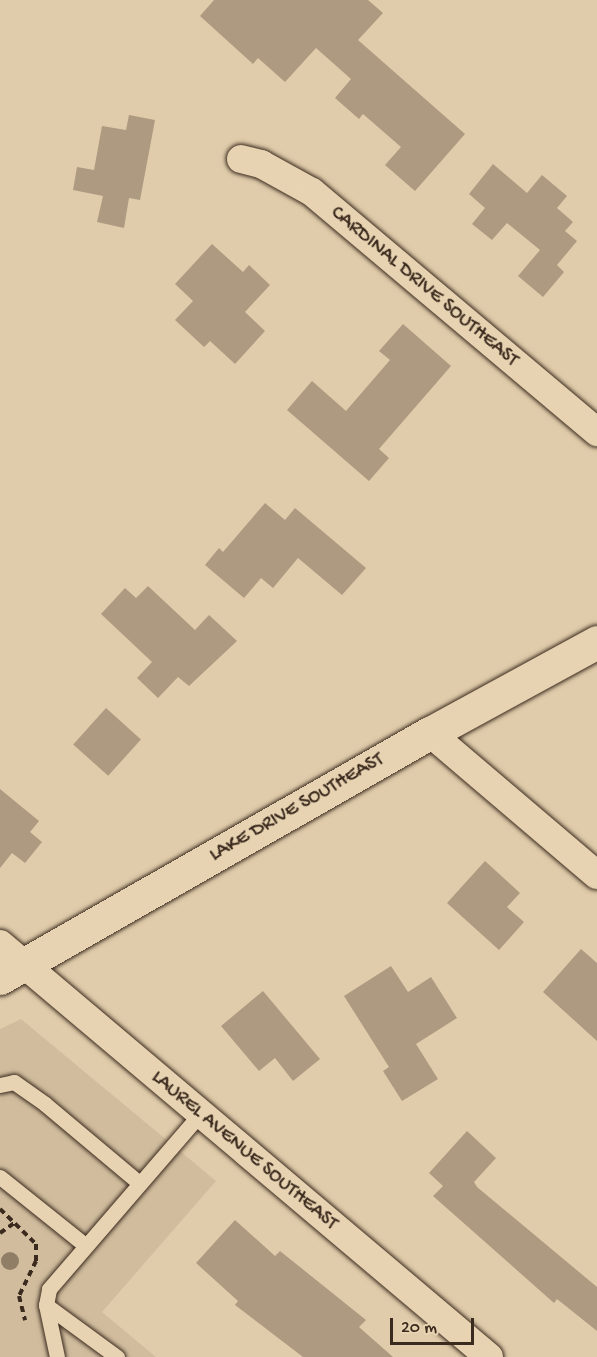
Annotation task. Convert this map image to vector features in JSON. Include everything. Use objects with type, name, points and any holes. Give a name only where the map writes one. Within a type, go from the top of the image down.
[{"type":"main road","name":"LAKE DRIVE SOUTHEAST","points":[[8,962],[597,642]]},
{"type":"street","name":"CARDINAL DRIVE SOUTHEAST","points":[[241,159],[261,164],[312,192],[597,432]]},
{"type":"street","points":[[430,733],[597,875]]},
{"type":"street","name":"LAUREL AVENUE SOUTHEAST","points":[[8,962],[200,1114],[489,1357]]},
{"type":"lane","points":[[0,1085],[14,1082],[45,1104],[140,1183]]},
{"type":"lane","points":[[57,1357],[46,1305],[46,1295],[54,1281],[200,1114]]},
{"type":"lane","points":[[0,1177],[85,1245]]},
{"type":"lane","points":[[46,1305],[117,1357]]},
{"type":"path","points":[[0,1209],[16,1222],[36,1244],[36,1261],[19,1296],[27,1326]]},
{"type":"path","points":[[0,1233],[16,1222]]},
{"type":"shaded area","points":[[21,1019],[216,1181],[102,1312],[156,1357],[0,1357],[0,1029]]},
{"type":"building","points":[[214,0],[368,0],[383,13],[358,40],[465,134],[415,191],[385,165],[401,147],[363,114],[359,119],[335,98],[351,79],[316,48],[285,82],[258,58],[253,64],[200,16]]},
{"type":"building","points":[[129,115],[155,120],[140,200],[129,198],[124,228],[97,222],[103,196],[73,190],[77,167],[94,170],[102,126],[126,130]]},
{"type":"building","points":[[493,164],[527,193],[542,175],[567,196],[557,208],[573,222],[565,231],[577,241],[557,265],[564,272],[543,297],[518,276],[540,250],[507,223],[492,240],[472,224],[485,208],[469,194]]},
{"type":"building","points":[[212,244],[243,272],[249,265],[270,285],[245,312],[265,331],[235,364],[210,341],[204,347],[175,320],[193,301],[175,284]]},
{"type":"building","points":[[403,324],[451,366],[379,449],[389,458],[369,481],[287,410],[312,381],[346,411],[390,360],[379,351]]},
{"type":"building","points":[[265,503],[285,520],[295,508],[366,568],[342,595],[298,558],[273,588],[261,578],[244,598],[205,565],[219,548],[223,552]]},
{"type":"building","points":[[148,586],[195,630],[209,615],[237,641],[189,686],[178,677],[158,698],[137,678],[152,662],[101,614],[125,588],[136,598]]},
{"type":"building","points":[[106,708],[141,739],[108,776],[73,744]]},
{"type":"building","points":[[0,789],[39,821],[30,832],[42,842],[25,863],[12,853],[0,868]]},
{"type":"building","points":[[485,861],[520,893],[507,907],[524,922],[499,950],[447,903]]},
{"type":"building","points":[[581,949],[597,963],[597,1041],[543,992]]},
{"type":"building","points":[[391,966],[408,992],[431,977],[457,1018],[416,1044],[438,1079],[402,1101],[383,1071],[389,1067],[344,996]]},
{"type":"building","points":[[263,991],[320,1059],[293,1081],[275,1058],[259,1071],[221,1026]]},
{"type":"building","points":[[467,1131],[496,1158],[474,1182],[477,1187],[597,1287],[597,1331],[557,1299],[554,1303],[433,1196],[443,1186],[429,1173]]},
{"type":"building","points":[[235,1220],[275,1256],[280,1251],[366,1320],[359,1327],[393,1357],[303,1357],[235,1305],[238,1301],[196,1263]]}]
